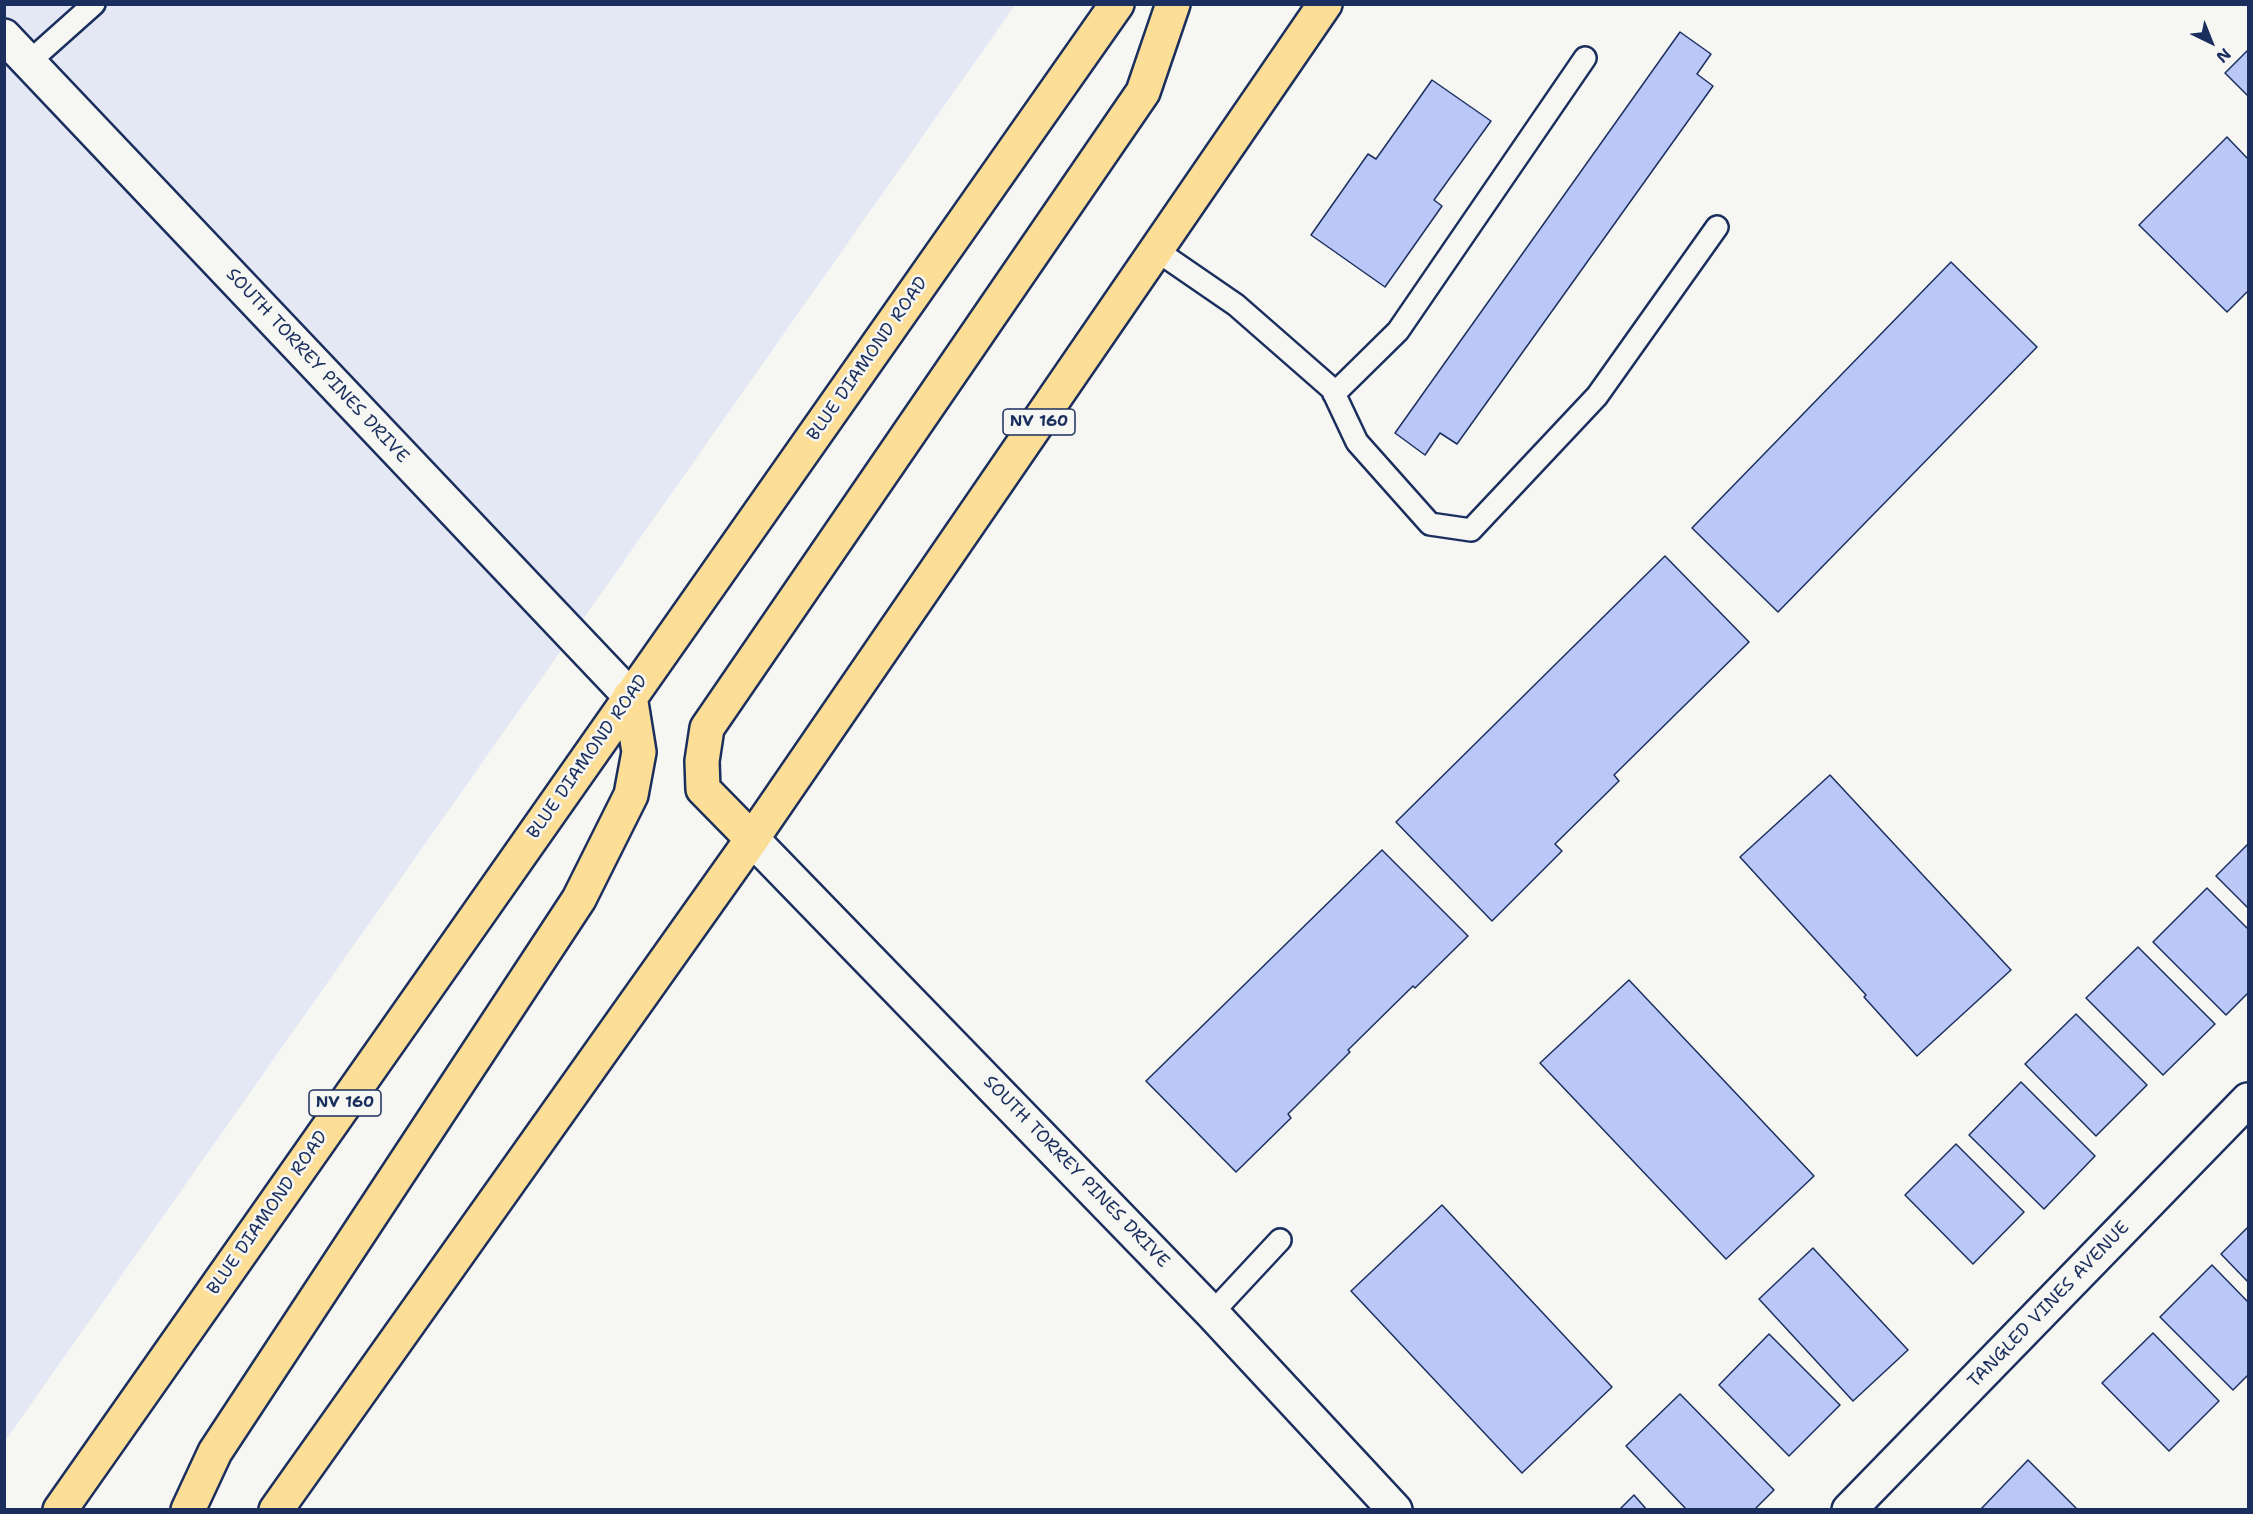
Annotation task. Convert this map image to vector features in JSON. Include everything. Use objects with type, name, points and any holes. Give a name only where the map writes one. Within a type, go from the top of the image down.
[{"type":"highway","name":"BLUE DIAMOND ROAD","points":[[60,1509],[1117,4]]},
{"type":"highway","points":[[752,838],[703,789],[702,762],[707,728],[1143,92],[1173,4]]},
{"type":"highway","name":"NV 160","points":[[276,1509],[752,838],[1325,4]]},
{"type":"highway","points":[[188,1509],[215,1452],[579,898],[631,795],[639,752],[630,696]]},
{"type":"street","name":"SOUTH TORREY PINES DRIVE","points":[[4,36],[630,696]]},
{"type":"street","name":"SOUTH TORREY PINES DRIVE","points":[[752,838],[1212,1313],[1395,1509]]},
{"type":"street","name":"TANGLED VINES AVENUE","points":[[1863,1505],[2248,1100]]},
{"type":"lane","points":[[29,62],[94,4]]},
{"type":"lane","points":[[1334,394],[1398,331],[1585,58]]},
{"type":"lane","points":[[1156,250],[1236,305],[1332,389],[1357,442],[1430,524],[1471,530],[1597,396],[1717,227]]},
{"type":"lane","points":[[1212,1313],[1280,1240]]},
{"type":"shaded area","points":[[5,5],[1015,5],[5,1441]]},
{"type":"building","points":[[1680,32],[1711,54],[1697,74],[1713,86],[1457,444],[1440,433],[1425,455],[1395,433]]},
{"type":"building","points":[[2248,50],[2248,96],[2225,73]]},
{"type":"building","points":[[1432,80],[1491,121],[1434,200],[1442,206],[1385,287],[1311,235],[1368,154],[1376,159]]},
{"type":"building","points":[[2227,137],[2248,159],[2248,291],[2227,312],[2139,225]]},
{"type":"building","points":[[1951,262],[2037,347],[1778,612],[1692,528]]},
{"type":"building","points":[[1665,556],[1749,642],[1614,775],[1619,781],[1555,844],[1562,851],[1492,921],[1396,822]]},
{"type":"building","points":[[1830,775],[2011,970],[1917,1056],[1864,997],[1866,995],[1740,857]]},
{"type":"building","points":[[2248,844],[2248,908],[2216,876]]},
{"type":"building","points":[[1382,850],[1468,936],[1348,1050],[1350,1052],[1288,1114],[1291,1118],[1236,1172],[1146,1081]]},
{"type":"building","points":[[2207,888],[2248,929],[2248,993],[2226,1015],[2153,942]]},
{"type":"building","points":[[2138,947],[2215,1024],[2163,1075],[2086,998]]},
{"type":"building","points":[[1629,980],[1814,1176],[1726,1259],[1540,1063]]},
{"type":"building","points":[[2076,1014],[2147,1085],[2096,1136],[2025,1064]]},
{"type":"building","points":[[2021,1082],[2095,1156],[2044,1209],[1969,1135]]},
{"type":"building","points":[[1956,1144],[2024,1212],[1973,1264],[1905,1195]]},
{"type":"building","points":[[1442,1205],[1612,1387],[1522,1473],[1351,1291]]},
{"type":"building","points":[[2248,1227],[2248,1282],[2221,1254]]},
{"type":"building","points":[[1813,1248],[1908,1350],[1853,1401],[1759,1299]]},
{"type":"building","points":[[2212,1265],[2248,1302],[2248,1375],[2233,1390],[2160,1317]]},
{"type":"building","points":[[2153,1333],[2219,1401],[2169,1451],[2102,1383]]},
{"type":"building","points":[[1769,1334],[1840,1405],[1789,1456],[1719,1385]]},
{"type":"building","points":[[1680,1394],[1774,1490],[1754,1510],[1687,1510],[1626,1446]]},
{"type":"building","points":[[2028,1460],[2078,1510],[1980,1510]]},
{"type":"building","points":[[1634,1495],[1647,1510],[1619,1510]]}]
